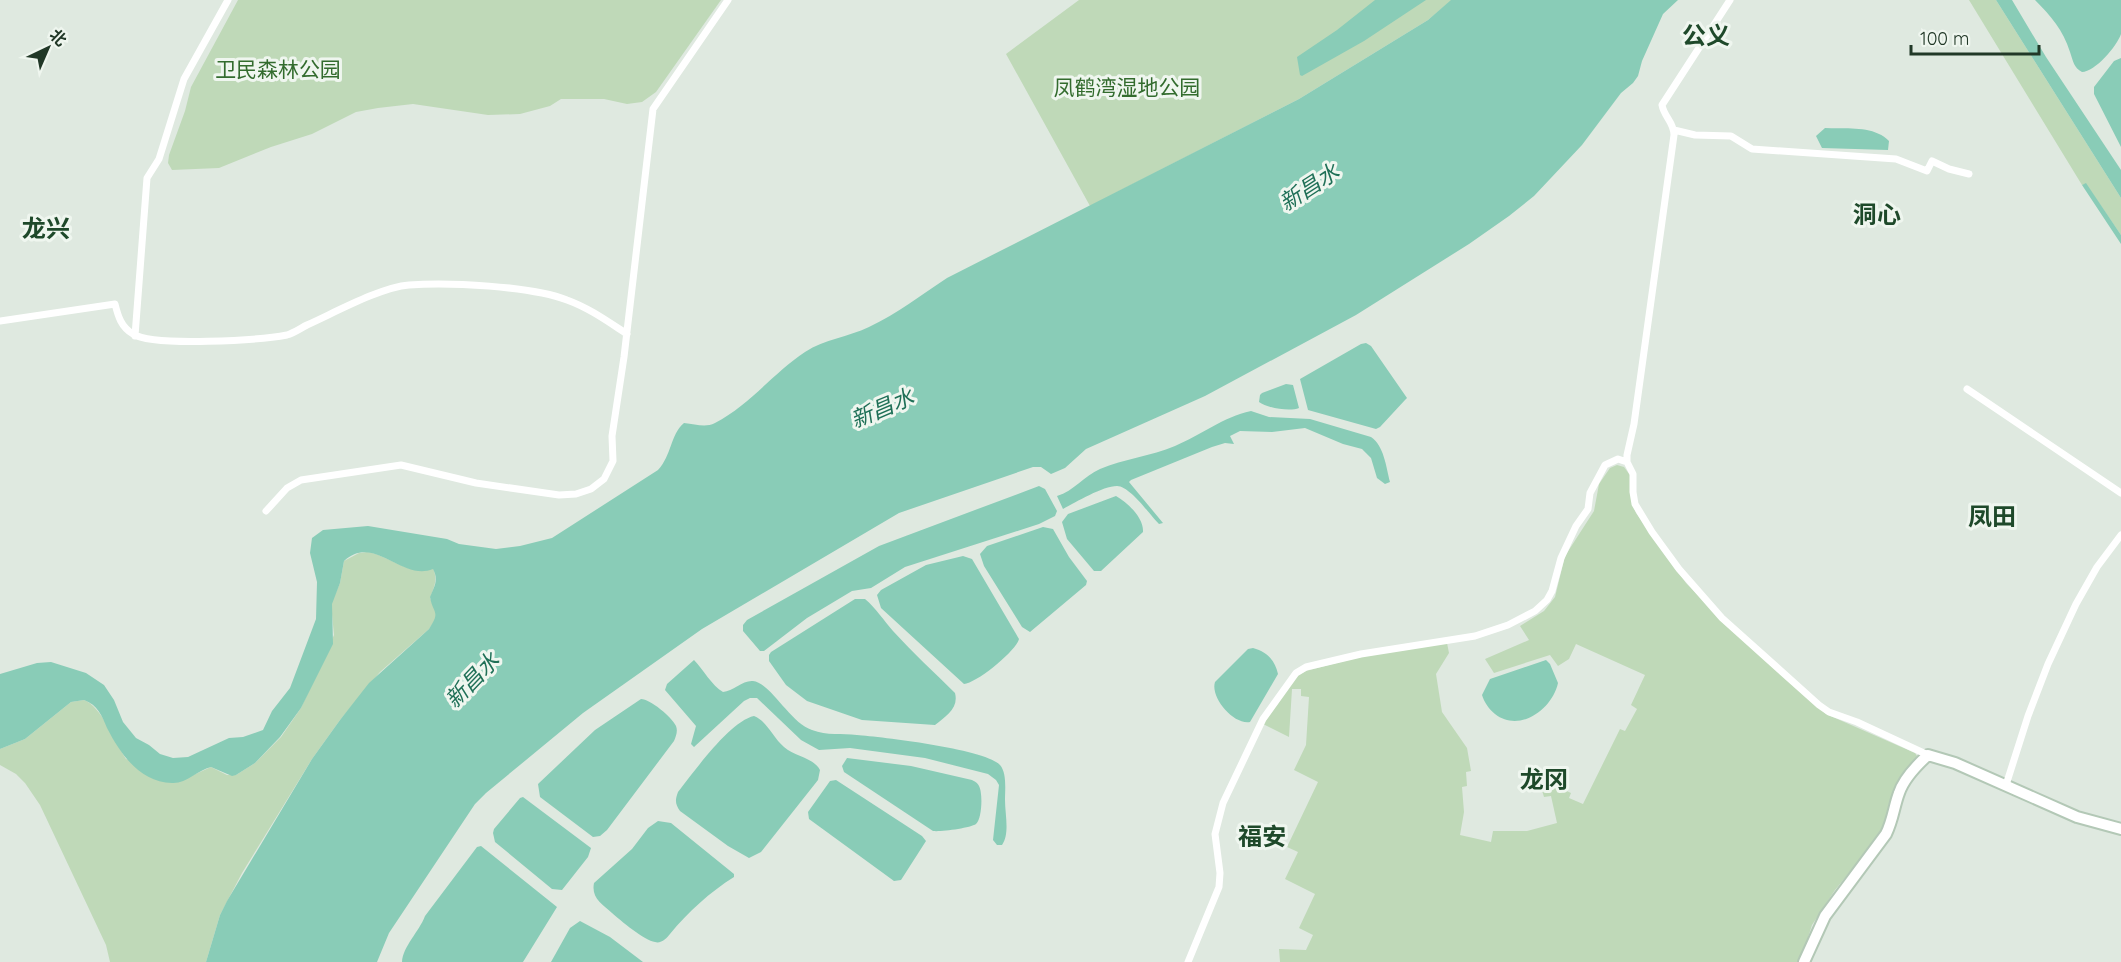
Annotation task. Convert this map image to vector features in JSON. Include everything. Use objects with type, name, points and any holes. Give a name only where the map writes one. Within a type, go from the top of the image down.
[{"type":"street","points":[[135,336],[147,178],[159,159],[184,79],[228,0]]},
{"type":"street","points":[[266,511],[287,488],[301,480],[401,465],[476,483],[559,495],[576,495],[591,489],[603,479],[613,461],[612,436],[627,333],[653,109],[728,0]]},
{"type":"street","points":[[1730,0],[1663,103],[1663,110],[1674,130],[1627,462],[1633,474],[1633,498],[1643,518],[1671,559],[1722,618],[1824,709],[2077,817],[2121,829]]},
{"type":"street","points":[[1674,130],[1695,135],[1731,135],[1752,149],[1896,159],[1927,171],[1932,161],[1949,169],[1969,174]]},
{"type":"street","points":[[0,321],[115,304],[121,322],[135,336],[144,339],[200,342],[288,334],[371,297],[408,285],[490,287],[553,295],[587,309],[627,333]]},
{"type":"street","points":[[1967,389],[2121,492]]},
{"type":"street","points":[[1188,962],[1219,887],[1220,873],[1215,834],[1223,803],[1263,718],[1296,673],[1306,667],[1361,654],[1475,636],[1508,625],[1535,611],[1547,600],[1552,591],[1562,558],[1576,526],[1588,509],[1590,493],[1605,465],[1618,459],[1627,462]]},
{"type":"street","points":[[2006,785],[2028,716],[2053,654],[2076,604],[2097,567],[2121,535]]},
{"type":"street","points":[[1804,962],[1825,916],[1886,834],[1900,789],[1928,755]]},
{"type":"green space","name":"卫民森林公园","points":[[238,0],[721,0],[656,92],[642,102],[627,104],[604,99],[561,99],[550,106],[520,114],[488,115],[413,104],[378,108],[356,112],[312,134],[271,147],[219,168],[172,170],[168,163],[169,155],[191,87]]},
{"type":"green space","name":"凤鹤湾湿地公园","points":[[1079,0],[1452,0],[1428,20],[1299,99],[1090,206],[1006,54]]},
{"type":"green space","points":[[1969,0],[1996,0],[2121,198],[2121,235],[2086,184],[2082,185]]},
{"type":"green space","points":[[1617,465],[1624,467],[1630,475],[1631,499],[1636,513],[1686,583],[1735,633],[1826,714],[1915,753],[1917,756],[1899,781],[1886,824],[1879,836],[1835,890],[1812,925],[1800,962],[1280,962],[1279,949],[1306,950],[1313,935],[1299,928],[1315,894],[1285,879],[1298,852],[1287,847],[1318,782],[1294,770],[1306,745],[1309,697],[1301,696],[1301,689],[1292,689],[1289,737],[1263,724],[1296,677],[1306,671],[1363,656],[1447,643],[1449,653],[1436,674],[1442,712],[1467,748],[1471,771],[1466,772],[1467,786],[1462,787],[1464,812],[1460,835],[1491,842],[1493,831],[1527,831],[1557,823],[1551,796],[1544,797],[1541,787],[1550,783],[1571,793],[1569,798],[1583,804],[1620,729],[1625,731],[1637,709],[1631,705],[1645,675],[1576,644],[1569,659],[1558,666],[1550,655],[1494,673],[1485,659],[1529,640],[1520,626],[1544,611],[1555,597],[1565,556],[1594,511],[1599,484],[1610,468]]},
{"type":"green space","points":[[367,552],[417,570],[433,568],[435,580],[430,598],[436,611],[436,619],[429,629],[380,672],[340,720],[312,759],[242,873],[220,915],[206,962],[110,962],[106,945],[40,805],[16,774],[0,765],[0,749],[25,739],[71,702],[84,700],[102,717],[126,759],[191,776],[211,767],[227,775],[236,775],[255,763],[281,737],[301,708],[334,635],[331,604],[340,583],[344,561],[359,553]]},
{"type":"water","points":[[1375,0],[1426,0],[1364,41],[1302,76],[1300,75],[1297,57],[1337,30]]},
{"type":"water","name":"新昌水","points":[[1451,0],[1678,0],[1663,14],[1642,61],[1638,76],[1621,93],[1582,145],[1534,196],[1469,244],[1356,315],[1205,396],[1086,449],[1065,468],[1051,474],[1041,467],[1033,467],[899,513],[702,629],[583,713],[475,804],[389,933],[377,962],[206,962],[220,915],[227,901],[312,759],[369,683],[433,623],[435,613],[430,597],[436,580],[433,569],[422,571],[410,569],[366,552],[355,554],[344,561],[340,583],[332,604],[333,644],[301,708],[280,737],[255,763],[236,775],[232,776],[211,767],[177,783],[150,778],[125,757],[112,738],[99,711],[84,700],[71,702],[25,739],[0,749],[0,674],[37,663],[51,662],[86,673],[104,685],[114,700],[123,722],[136,738],[160,754],[173,758],[188,757],[229,738],[243,737],[263,730],[272,711],[290,688],[316,619],[317,582],[310,553],[312,538],[323,530],[368,526],[496,549],[552,538],[658,470],[666,458],[676,433],[684,423],[711,424],[728,416],[805,352],[879,322],[947,278],[1299,99],[1428,20]]},
{"type":"water","points":[[1996,0],[2012,0],[2046,57],[2121,170],[2121,198]]},
{"type":"water","points":[[2035,0],[2121,0],[2121,34],[2105,58],[2093,68],[2082,72],[2074,64],[2060,30]]},
{"type":"water","points":[[2121,58],[2121,147],[2094,94],[2094,87],[2114,61]]},
{"type":"water","points":[[1825,128],[1875,132],[1889,141],[1888,150],[1822,148],[1816,136]]},
{"type":"water","points":[[2086,183],[2121,235],[2121,244],[2082,185]]},
{"type":"water","points":[[1366,343],[1371,346],[1407,398],[1376,429],[1308,410],[1300,379]]},
{"type":"water","points":[[1286,384],[1293,385],[1299,408],[1279,409],[1259,402],[1262,393]]},
{"type":"water","points":[[1251,411],[1269,417],[1310,419],[1371,437],[1382,451],[1390,482],[1385,484],[1377,478],[1371,458],[1362,449],[1343,444],[1305,428],[1272,432],[1240,431],[1230,436],[1234,444],[1225,443],[1212,447],[1129,482],[1163,523],[1159,524],[1134,496],[1117,486],[1097,491],[1063,509],[1057,496],[1069,491],[1094,472],[1175,446],[1222,422]]},
{"type":"water","points":[[1039,486],[1045,489],[1057,511],[1055,516],[1039,524],[905,567],[871,588],[852,591],[807,618],[764,651],[760,651],[743,631],[743,625],[747,620],[879,546]]},
{"type":"water","points":[[1116,496],[1134,511],[1141,521],[1143,532],[1101,571],[1094,571],[1067,539],[1062,522],[1068,514]]},
{"type":"water","points":[[1043,527],[1053,529],[1069,557],[1087,581],[1086,585],[1030,632],[1022,627],[984,566],[980,554],[987,546]]},
{"type":"water","points":[[963,556],[972,559],[1019,639],[1011,651],[995,666],[978,678],[964,684],[881,608],[877,595],[881,590],[926,565]]},
{"type":"water","points":[[855,599],[865,599],[955,693],[953,707],[935,725],[862,720],[807,701],[786,685],[769,661],[771,652]]},
{"type":"water","points":[[1253,648],[1270,657],[1278,674],[1250,722],[1243,722],[1224,709],[1214,688],[1215,682],[1248,649]]},
{"type":"water","points":[[694,660],[715,686],[723,692],[749,681],[760,683],[796,720],[812,730],[910,741],[955,749],[991,759],[1000,765],[1005,777],[1006,830],[1002,845],[997,845],[993,840],[999,785],[988,774],[925,758],[850,748],[819,750],[801,740],[757,698],[744,701],[694,747],[691,744],[696,726],[665,690],[667,684]]},
{"type":"water","points":[[1546,660],[1558,683],[1555,693],[1542,710],[1524,720],[1514,721],[1495,714],[1485,703],[1482,695],[1490,679]]},
{"type":"water","points":[[641,699],[655,705],[674,722],[677,732],[674,741],[607,830],[600,836],[593,837],[540,797],[538,784],[595,730]]},
{"type":"water","points":[[754,716],[763,722],[784,747],[813,762],[820,770],[818,780],[761,852],[749,858],[728,846],[680,811],[676,800],[678,792],[723,737],[744,720]]},
{"type":"water","points":[[847,758],[911,766],[972,780],[978,785],[981,794],[981,812],[978,821],[976,824],[962,828],[933,831],[844,772],[842,766]]},
{"type":"water","points":[[836,780],[922,836],[926,841],[901,880],[894,881],[809,819],[808,812],[830,781]]},
{"type":"water","points":[[523,797],[591,848],[588,857],[562,890],[552,889],[495,842],[494,829]]},
{"type":"water","points":[[658,821],[671,823],[734,874],[734,877],[700,903],[666,939],[657,942],[639,934],[598,900],[594,893],[594,883],[632,849],[648,828]]},
{"type":"water","points":[[481,846],[557,907],[523,962],[402,962],[405,950],[425,916],[477,847]]},
{"type":"water","points":[[580,921],[610,937],[643,962],[551,962],[570,928]]},
{"type":"district","name":"公义","points":[[1706,36]]},
{"type":"district","name":"洞心","points":[[1877,215]]},
{"type":"district","name":"龙兴","points":[[46,229]]},
{"type":"district","name":"凤田","points":[[1992,517]]},
{"type":"district","name":"龙冈","points":[[1544,780]]},
{"type":"district","name":"福安","points":[[1262,837]]}]
